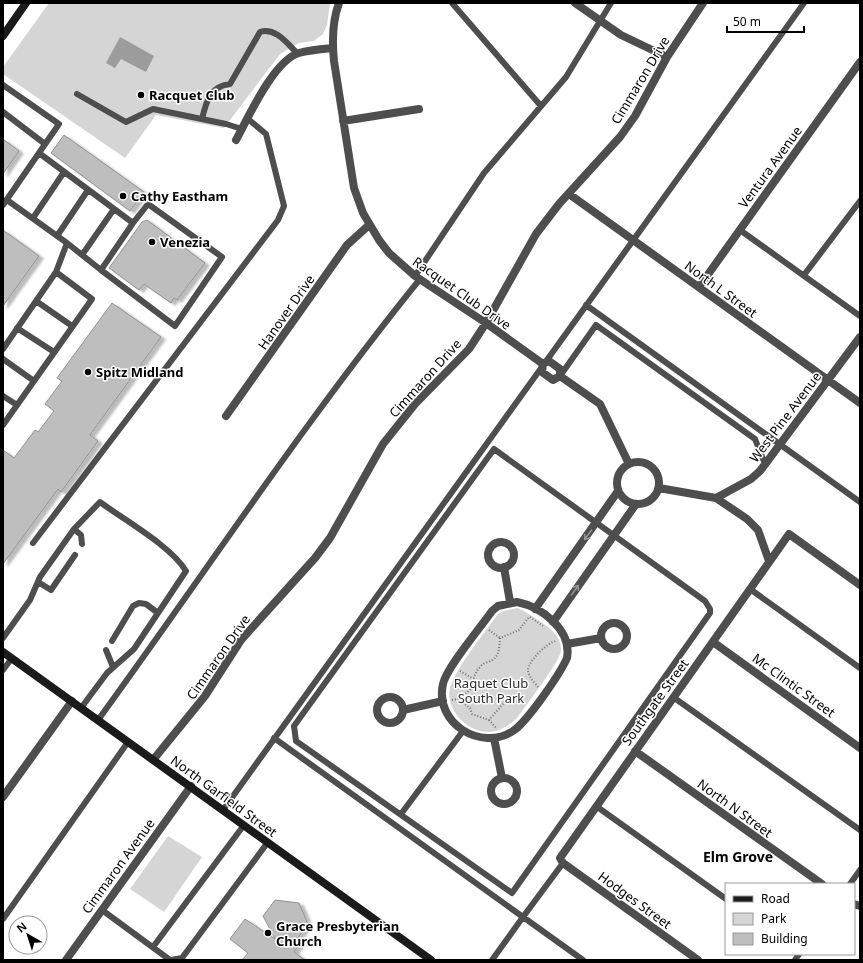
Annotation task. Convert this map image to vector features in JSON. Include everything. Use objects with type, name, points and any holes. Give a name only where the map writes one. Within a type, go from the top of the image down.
[{"type":"main road","points":[[3,36],[26,3]]},
{"type":"main road","name":"North Garfield Street","points":[[3,652],[431,960]]},
{"type":"street","name":"Racquet Club Drive","points":[[338,3],[334,22],[333,48],[343,121],[354,188],[369,225],[389,253],[417,278],[486,323],[543,364],[549,361],[560,369],[560,376],[600,404],[629,464]]},
{"type":"street","points":[[575,3],[600,22],[621,35],[667,57]]},
{"type":"street","name":"Cimmaron Drive","points":[[153,760],[202,701],[250,630],[315,558],[330,538],[383,444],[416,404],[468,349],[486,323],[536,234],[548,216],[620,137],[635,116],[667,57],[703,3]]},
{"type":"street","points":[[236,140],[278,68],[297,53],[333,48]]},
{"type":"street","name":"Ventura Avenue","points":[[699,287],[860,62]]},
{"type":"street","points":[[343,121],[419,109]]},
{"type":"street","name":"North L Street","points":[[569,194],[860,403]]},
{"type":"street","name":"Hanover Drive","points":[[226,416],[347,245],[369,225]]},
{"type":"street","name":"West Pine Avenue","points":[[716,498],[751,478],[766,464],[860,337]]},
{"type":"street","points":[[642,462],[653,468],[659,478],[659,488],[653,498],[643,504],[636,504],[627,501],[618,491],[617,478],[624,467],[629,464],[642,462]]},
{"type":"street","points":[[659,488],[716,498],[747,519],[758,530],[769,561]]},
{"type":"street","points":[[535,609],[618,491]]},
{"type":"street","points":[[553,622],[636,504]]},
{"type":"street","points":[[769,561],[789,534],[860,585]]},
{"type":"street","name":"Southgate Street","points":[[561,860],[596,806],[769,561]]},
{"type":"street","points":[[504,567],[510,602]]},
{"type":"street","points":[[510,602],[524,603],[535,609],[553,622],[565,637],[563,645],[568,653],[564,665],[524,721],[512,732],[502,737],[480,738],[463,731],[450,718],[445,709],[448,700],[442,685],[451,668],[498,606],[510,602]]},
{"type":"street","points":[[563,645],[602,638]]},
{"type":"street","name":"Mc Clintic Street","points":[[713,642],[860,748]]},
{"type":"street","points":[[403,710],[448,700]]},
{"type":"street","points":[[3,797],[72,701]]},
{"type":"street","points":[[494,738],[502,778]]},
{"type":"street","name":"North N Street","points":[[635,751],[821,883]]},
{"type":"street","name":"Cimmaron Avenue","points":[[66,960],[191,786]]},
{"type":"street","name":"Hodges Street","points":[[561,860],[698,960]]},
{"type":"lane","points":[[452,3],[541,106]]},
{"type":"lane","points":[[98,720],[176,612],[212,559],[417,278],[484,173],[569,73],[611,3]]},
{"type":"lane","points":[[223,810],[804,3]]},
{"type":"lane","points":[[202,119],[206,100],[214,90],[230,84],[260,32],[266,30],[275,33],[297,53]]},
{"type":"lane","points":[[3,84],[59,124],[3,205]]},
{"type":"lane","points":[[77,94],[126,122],[153,109],[226,124],[242,129]]},
{"type":"lane","points":[[3,112],[45,144]]},
{"type":"lane","points":[[33,543],[278,220],[284,206],[266,134],[248,119]]},
{"type":"lane","points":[[39,153],[133,223]]},
{"type":"lane","points":[[32,218],[64,172]]},
{"type":"lane","points":[[57,236],[88,190]]},
{"type":"lane","points":[[7,200],[67,243],[101,270],[175,326],[222,257],[148,204],[101,270]]},
{"type":"lane","points":[[804,276],[860,201]]},
{"type":"lane","points":[[82,255],[114,209]]},
{"type":"lane","points":[[740,230],[860,316]]},
{"type":"lane","points":[[3,349],[56,272],[67,243]]},
{"type":"lane","points":[[3,425],[92,299],[56,272]]},
{"type":"lane","points":[[36,301],[72,326]]},
{"type":"lane","points":[[586,305],[860,502]]},
{"type":"lane","points":[[560,376],[596,325],[754,439],[766,464]]},
{"type":"lane","points":[[17,328],[54,352]]},
{"type":"lane","points":[[3,359],[34,380]]},
{"type":"lane","points":[[3,396],[17,405]]},
{"type":"lane","points":[[494,449],[596,523],[705,601],[710,608],[710,613],[512,893],[296,741],[294,726],[494,449]]},
{"type":"lane","points":[[3,638],[30,600],[38,582],[74,529],[100,502],[156,542],[181,563],[186,571],[134,649],[113,667],[81,708]]},
{"type":"lane","points":[[74,529],[81,535],[82,544]]},
{"type":"lane","points":[[38,582],[51,590],[75,555]]},
{"type":"lane","points":[[750,589],[860,668]]},
{"type":"lane","points":[[112,641],[133,606],[138,603],[146,604],[158,613]]},
{"type":"lane","points":[[106,650],[113,667]]},
{"type":"lane","points":[[3,670],[12,658]]},
{"type":"lane","points":[[673,697],[860,830]]},
{"type":"lane","points":[[401,814],[463,731]]},
{"type":"lane","points":[[274,738],[583,960]]},
{"type":"lane","points":[[3,919],[128,742]]},
{"type":"lane","points":[[596,806],[725,898]]},
{"type":"lane","points":[[153,947],[244,825]]},
{"type":"lane","points":[[102,910],[171,960],[182,958],[268,842]]},
{"type":"lane","points":[[492,960],[561,860]]},
{"type":"lane","points":[[851,883],[860,870]]},
{"type":"path","points":[[525,614],[545,627]]},
{"type":"path","points":[[500,638],[519,630],[529,617]]},
{"type":"path","points":[[485,636],[492,626]]},
{"type":"path","points":[[489,630],[500,638]]},
{"type":"path","points":[[555,635],[557,640],[563,645]]},
{"type":"path","points":[[448,700],[458,699],[470,690],[472,678],[482,664],[492,661],[498,655],[500,638]]},
{"type":"path","points":[[538,687],[529,675],[529,666],[545,645],[557,640]]},
{"type":"path","points":[[457,676],[464,666]]},
{"type":"path","points":[[460,671],[472,678]]},
{"type":"path","points":[[534,692],[541,682]]},
{"type":"path","points":[[448,700],[452,696]]},
{"type":"path","points":[[489,720],[508,698],[525,704]]},
{"type":"path","points":[[522,708],[530,698]]},
{"type":"path","points":[[458,699],[470,708],[472,714],[489,720],[496,729],[502,727]]},
{"type":"path","points":[[448,700],[454,707]]},
{"type":"green space","name":"Racquet Club","points":[[49,3],[330,3],[327,25],[323,34],[314,41],[299,43],[280,54],[224,128],[156,115],[125,158],[3,74],[3,67]]},
{"type":"green space","name":"Raquet Club South Park","points":[[517,608],[529,614],[552,631],[560,642],[561,651],[549,674],[517,718],[501,729],[490,732],[474,729],[460,719],[455,712],[449,696],[450,688],[464,661],[497,615],[503,611]]},
{"type":"green space","points":[[168,836],[202,857],[164,912],[130,889]]},
{"type":"shaded area","points":[[120,37],[154,56],[146,72],[121,59],[115,68],[106,63]]},
{"type":"building","points":[[64,135],[144,192],[130,211],[51,153]]},
{"type":"building","points":[[3,139],[19,151],[3,174]]},
{"type":"building","name":"Venezia","points":[[147,220],[205,263],[177,300],[174,298],[171,303],[144,284],[139,290],[109,268],[142,222]]},
{"type":"building","points":[[3,230],[39,256],[3,306]]},
{"type":"building","points":[[112,303],[161,337],[90,435],[98,441],[61,492],[58,489],[3,564],[3,450],[14,458],[35,430],[38,432],[54,411],[45,404],[62,381],[57,378]]},
{"type":"building","name":"Grace Presbyterian Church","points":[[275,900],[299,903],[308,924],[297,939],[301,942],[294,952],[305,960],[242,960],[248,953],[230,939],[245,919],[275,939],[263,916]]},
{"type":"place","name":"Racquet Club","points":[[141,95]]},
{"type":"place","name":"Cathy Eastham","points":[[123,196]]},
{"type":"place","name":"Venezia","points":[[152,242]]},
{"type":"place","name":"Spitz Midland","points":[[88,372]]},
{"type":"place","name":"Grace Presbyterian Church","points":[[268,933]]},
{"type":"district","name":"Elm Grove","points":[[738,856]]}]
